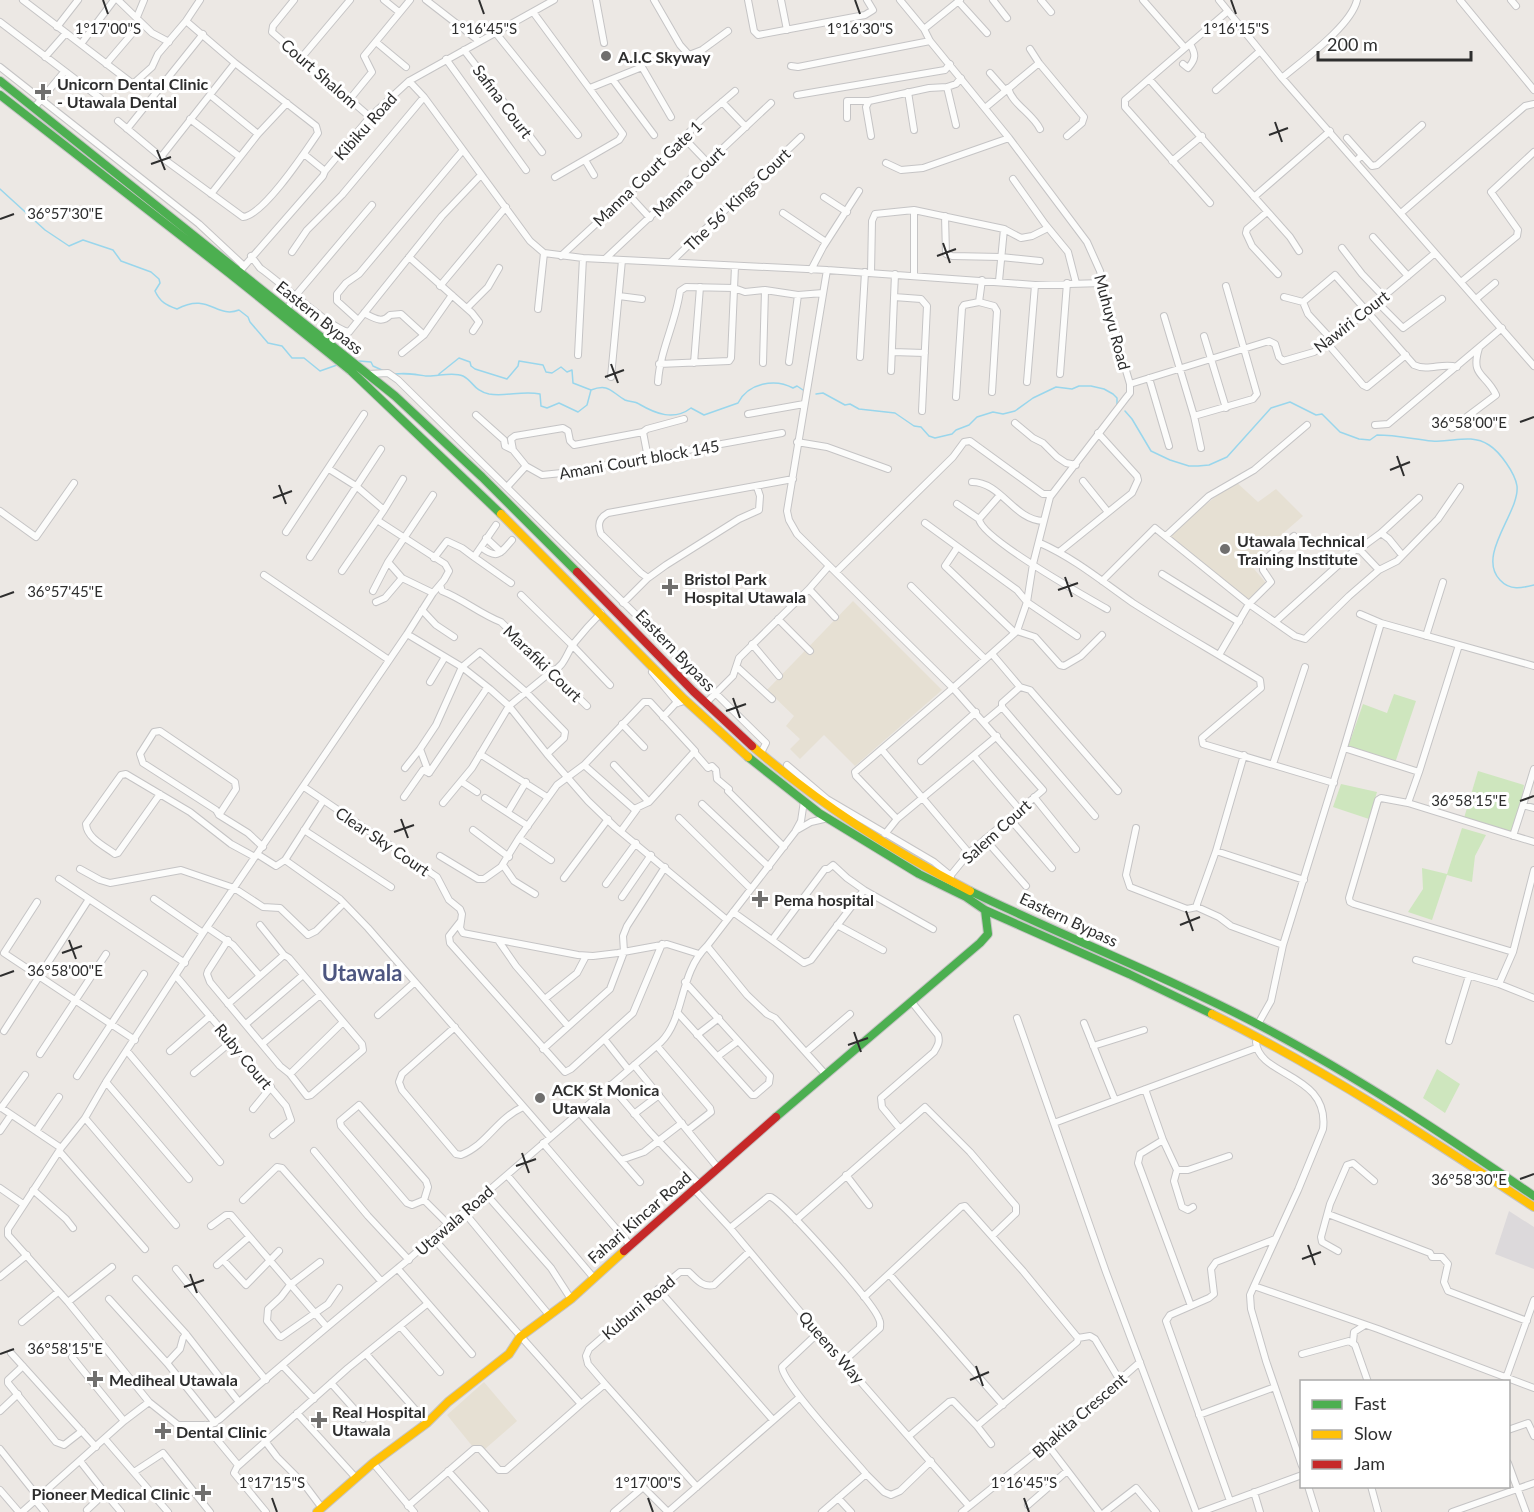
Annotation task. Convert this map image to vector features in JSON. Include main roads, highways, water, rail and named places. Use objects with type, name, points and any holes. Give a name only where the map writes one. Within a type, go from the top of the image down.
[{"type":"main road","name":"Eastern Bypass","points":[[0,81],[170,216],[242,268],[287,309],[414,413],[484,478],[706,703],[761,753],[848,821],[902,848],[1007,907],[1258,1024],[1385,1097],[1534,1196]]},
{"type":"main road","name":"Eastern Bypass","points":[[0,95],[351,371],[455,467],[599,615],[670,684],[681,701],[803,801],[919,874],[966,897],[985,910],[1129,974],[1259,1038],[1379,1106],[1534,1207]]},
{"type":"main road","points":[[103,176],[110,167]]},
{"type":"main road","points":[[670,684],[679,676]]},
{"type":"main road","points":[[1003,917],[1007,907]]},
{"type":"main road","name":"Fahari Kincar Road","points":[[319,1510],[373,1463],[427,1423],[448,1402],[509,1354],[520,1337],[571,1299],[696,1186],[980,943],[988,934],[985,910]]},
{"type":"waterway","points":[[0,189],[45,230],[69,246],[83,240],[113,250],[121,261],[151,272],[160,283],[155,291],[159,298],[167,304],[177,309],[197,303],[224,311],[239,310],[248,317],[268,343],[282,346],[292,358],[304,358],[320,371],[337,365]]},
{"type":"waterway","points":[[439,374],[459,358],[470,362],[475,369],[507,379],[518,366],[519,361],[543,365],[546,372],[552,373],[561,367],[567,372],[572,370],[573,383],[591,390]]},
{"type":"waterway","points":[[359,361],[371,362],[373,366],[384,371]]},
{"type":"waterway","points":[[394,374],[459,375],[484,393],[495,395],[540,394],[541,406],[547,408],[559,403],[578,412],[587,405],[591,390],[602,387],[610,389],[625,400],[665,415],[678,414],[691,408],[704,415],[738,403],[748,391],[762,384],[778,383],[793,388],[797,386],[803,390]]},
{"type":"waterway","points":[[816,394],[823,393],[845,405],[850,404],[859,409],[895,413],[914,426],[921,427],[929,436],[935,438],[952,434],[969,425],[977,417],[993,412],[1003,414],[1015,411],[1033,398],[1056,387],[1072,389],[1079,386],[1091,386],[1104,389],[1117,398],[1117,404]]},
{"type":"waterway","points":[[1125,411],[1151,451],[1189,466],[1209,465],[1227,457],[1271,408],[1290,402],[1316,415],[1322,414],[1340,432],[1359,439],[1370,440],[1377,435],[1432,441],[1468,439],[1482,441],[1502,458],[1510,469],[1517,486],[1512,508],[1496,546],[1493,558],[1494,570],[1500,580],[1508,586],[1521,588],[1534,585]]},
{"type":"place","name":"A.I.C Skyway","points":[[606,56]]},
{"type":"place","name":"Unicorn Dental Clinic - Utawala Dental","points":[[43,92]]},
{"type":"place","name":"Utawala Technical Training Institute","points":[[1225,549]]},
{"type":"place","name":"Bristol Park Hospital Utawala","points":[[670,587]]},
{"type":"place","name":"Pema hospital","points":[[760,899]]},
{"type":"place","name":"ACK St Monica Utawala","points":[[540,1098]]},
{"type":"place","name":"Mediheal Utawala","points":[[95,1379]]},
{"type":"place","name":"Real Hospital Utawala","points":[[319,1420]]},
{"type":"place","name":"Dental Clinic","points":[[163,1431]]},
{"type":"place","name":"Pioneer Medical Clinic","points":[[203,1493]]},
{"type":"district","name":"Utawala","points":[[362,972]]}]
